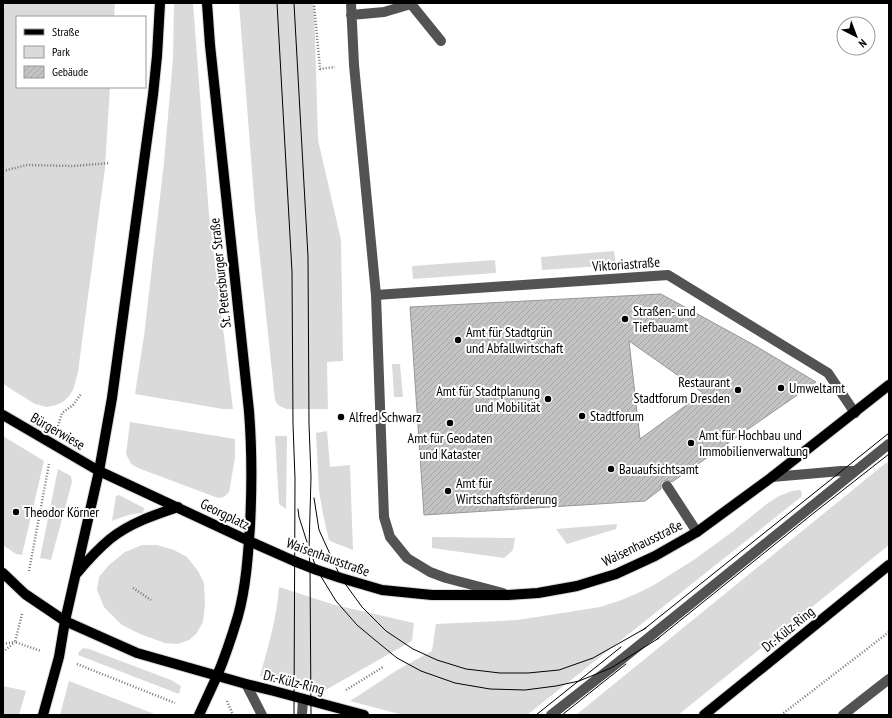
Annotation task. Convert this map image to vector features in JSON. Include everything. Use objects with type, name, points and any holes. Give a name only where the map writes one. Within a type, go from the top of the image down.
[{"type":"main road","points":[[43,715],[59,657],[75,574],[99,471],[115,384],[158,56],[160,3]]},
{"type":"main road","name":"St. Petersburger Straße","points":[[207,3],[210,45],[250,411],[252,496],[249,541]]},
{"type":"main road","name":"Waisenhausstraße","points":[[249,541],[317,570],[382,590],[432,596],[508,595],[577,586],[616,574],[655,556],[697,532],[772,477],[889,385]]},
{"type":"main road","name":"Bürgerwiese","points":[[3,416],[99,471]]},
{"type":"main road","name":"Georgplatz","points":[[99,471],[249,541],[246,576],[238,615],[217,675]]},
{"type":"main road","points":[[75,574],[110,538],[131,525],[178,507]]},
{"type":"main road","name":"Dr.-Külz-Ring","points":[[704,715],[889,565]]},
{"type":"main road","points":[[3,573],[26,594],[65,621],[137,653],[217,675],[199,715]]},
{"type":"main road","name":"Dr.-Külz-Ring","points":[[217,675],[364,715]]},
{"type":"street","points":[[350,3],[354,65],[376,295],[384,516],[390,537],[407,558],[430,572],[446,578],[508,595]]},
{"type":"street","points":[[351,15],[384,12],[411,4],[441,41]]},
{"type":"street","name":"Viktoriastraße","points":[[376,295],[668,275],[828,374],[855,413]]},
{"type":"street","points":[[551,715],[889,444]]},
{"type":"street","points":[[772,477],[855,471]]},
{"type":"street","points":[[667,486],[697,532]]},
{"type":"street","points":[[843,715],[889,679]]},
{"type":"street","points":[[246,684],[262,715]]},
{"type":"street","points":[[302,715],[303,699]]},
{"type":"path","points":[[314,3],[320,69],[354,65]]},
{"type":"path","points":[[3,171],[26,165],[73,166],[110,163]]},
{"type":"path","points":[[3,652],[15,642],[26,594],[52,445],[62,413],[73,405],[81,394]]},
{"type":"path","points":[[133,588],[151,600]]},
{"type":"path","points":[[782,715],[889,632]]},
{"type":"path","points":[[3,644],[15,642],[36,649]]},
{"type":"path","points":[[74,663],[175,703]]},
{"type":"path","points":[[343,692],[383,667]]},
{"type":"green space","points":[[3,3],[115,3],[114,16],[16,16],[16,88],[110,88],[105,168],[78,372],[73,390],[63,402],[47,407],[35,404],[3,384]]},
{"type":"green space","points":[[174,3],[193,3],[209,215],[233,409],[223,409],[135,394],[144,336],[164,162],[173,59]]},
{"type":"green space","points":[[239,3],[314,3],[318,140],[341,240],[343,361],[327,362],[328,409],[287,409],[277,404],[275,400],[255,210]]},
{"type":"green space","points":[[614,251],[616,265],[542,270],[541,257]]},
{"type":"green space","points":[[495,260],[496,273],[413,279],[412,266]]},
{"type":"green space","points":[[392,364],[400,364],[403,397],[394,397]]},
{"type":"green space","points":[[130,422],[235,439],[235,458],[229,492],[224,497],[218,498],[131,464],[126,454]]},
{"type":"green space","points":[[327,431],[330,467],[350,465],[353,550],[329,540],[324,519],[319,491],[316,433]]},
{"type":"green space","points":[[3,436],[44,461],[22,555],[16,554],[3,545]]},
{"type":"green space","points":[[275,436],[287,436],[286,509],[279,504]]},
{"type":"green space","points":[[887,462],[889,465],[889,545],[678,715],[576,715]]},
{"type":"green space","points":[[58,469],[71,476],[72,482],[51,560],[40,558]]},
{"type":"green space","points":[[799,490],[802,494],[801,497],[527,715],[403,715],[350,701],[399,669],[432,651],[436,624],[518,620],[600,607],[619,601],[654,585],[695,559],[779,496]]},
{"type":"green space","points":[[119,495],[144,508],[143,513],[131,514],[112,521],[116,496]]},
{"type":"green space","points":[[617,524],[616,529],[567,544],[556,529]]},
{"type":"green space","points":[[432,537],[515,538],[513,550],[504,558],[432,548]]},
{"type":"green space","points":[[142,545],[157,545],[174,550],[187,557],[198,571],[204,583],[205,604],[203,622],[196,634],[189,640],[178,644],[165,643],[140,634],[122,625],[104,607],[97,590],[99,577],[109,565],[125,552]]},
{"type":"green space","points":[[279,587],[335,605],[414,623],[412,641],[322,692],[260,676],[274,621]]},
{"type":"green space","points":[[83,648],[171,680],[181,686],[179,694],[78,655]]},
{"type":"green space","points":[[69,681],[157,715],[60,715]]},
{"type":"green space","points":[[3,686],[26,691],[19,715],[3,715]]},
{"type":"building","name":"Stadtforum","points":[[661,294],[754,345],[816,382],[672,482],[667,480],[663,481],[661,483],[661,489],[645,501],[424,515],[410,307]],"holes":[[[629,341],[703,393],[640,439]]]},
{"type":"tram line","points":[[277,3],[292,272],[293,424],[295,479],[294,715]]},
{"type":"tram line","points":[[294,3],[308,257],[309,424],[311,477],[309,550],[311,715]]},
{"type":"tram line","points":[[643,630],[889,433]]},
{"type":"tram line","points":[[656,640],[889,454]]},
{"type":"tram line","points":[[314,498],[319,530],[341,578],[362,607],[386,631],[413,649],[437,660],[466,669],[500,673],[528,673],[559,670],[593,658],[646,628]]},
{"type":"tram line","points":[[298,509],[307,542]]},
{"type":"tram line","points":[[313,559],[317,570],[336,601],[357,625],[397,658],[421,671],[455,683],[490,689],[525,690],[579,681],[611,668],[659,638]]},
{"type":"tram line","points":[[536,715],[621,647]]},
{"type":"tram line","points":[[562,715],[626,664]]},
{"type":"place","name":"Straßen- und Tiefbauamt","points":[[625,319]]},
{"type":"place","name":"Amt für Stadtgrün und Abfallwirtschaft","points":[[458,340]]},
{"type":"place","name":"Umweltamt","points":[[781,388]]},
{"type":"place","name":"Restaurant Stadtforum Dresden","points":[[738,390]]},
{"type":"place","name":"Amt für Stadtplanung und Mobilität","points":[[548,399]]},
{"type":"place","name":"Stadtforum","points":[[582,416]]},
{"type":"place","name":"Alfred Schwarz","points":[[341,417]]},
{"type":"place","name":"Amt für Geodaten und Kataster","points":[[450,423]]},
{"type":"place","name":"Amt für Hochbau und Immobilienverwaltung","points":[[691,443]]},
{"type":"place","name":"Bauaufsichtsamt","points":[[611,469]]},
{"type":"place","name":"Amt für Wirtschaftsförderung","points":[[448,491]]},
{"type":"place","name":"Theodor Körner","points":[[16,512]]}]
